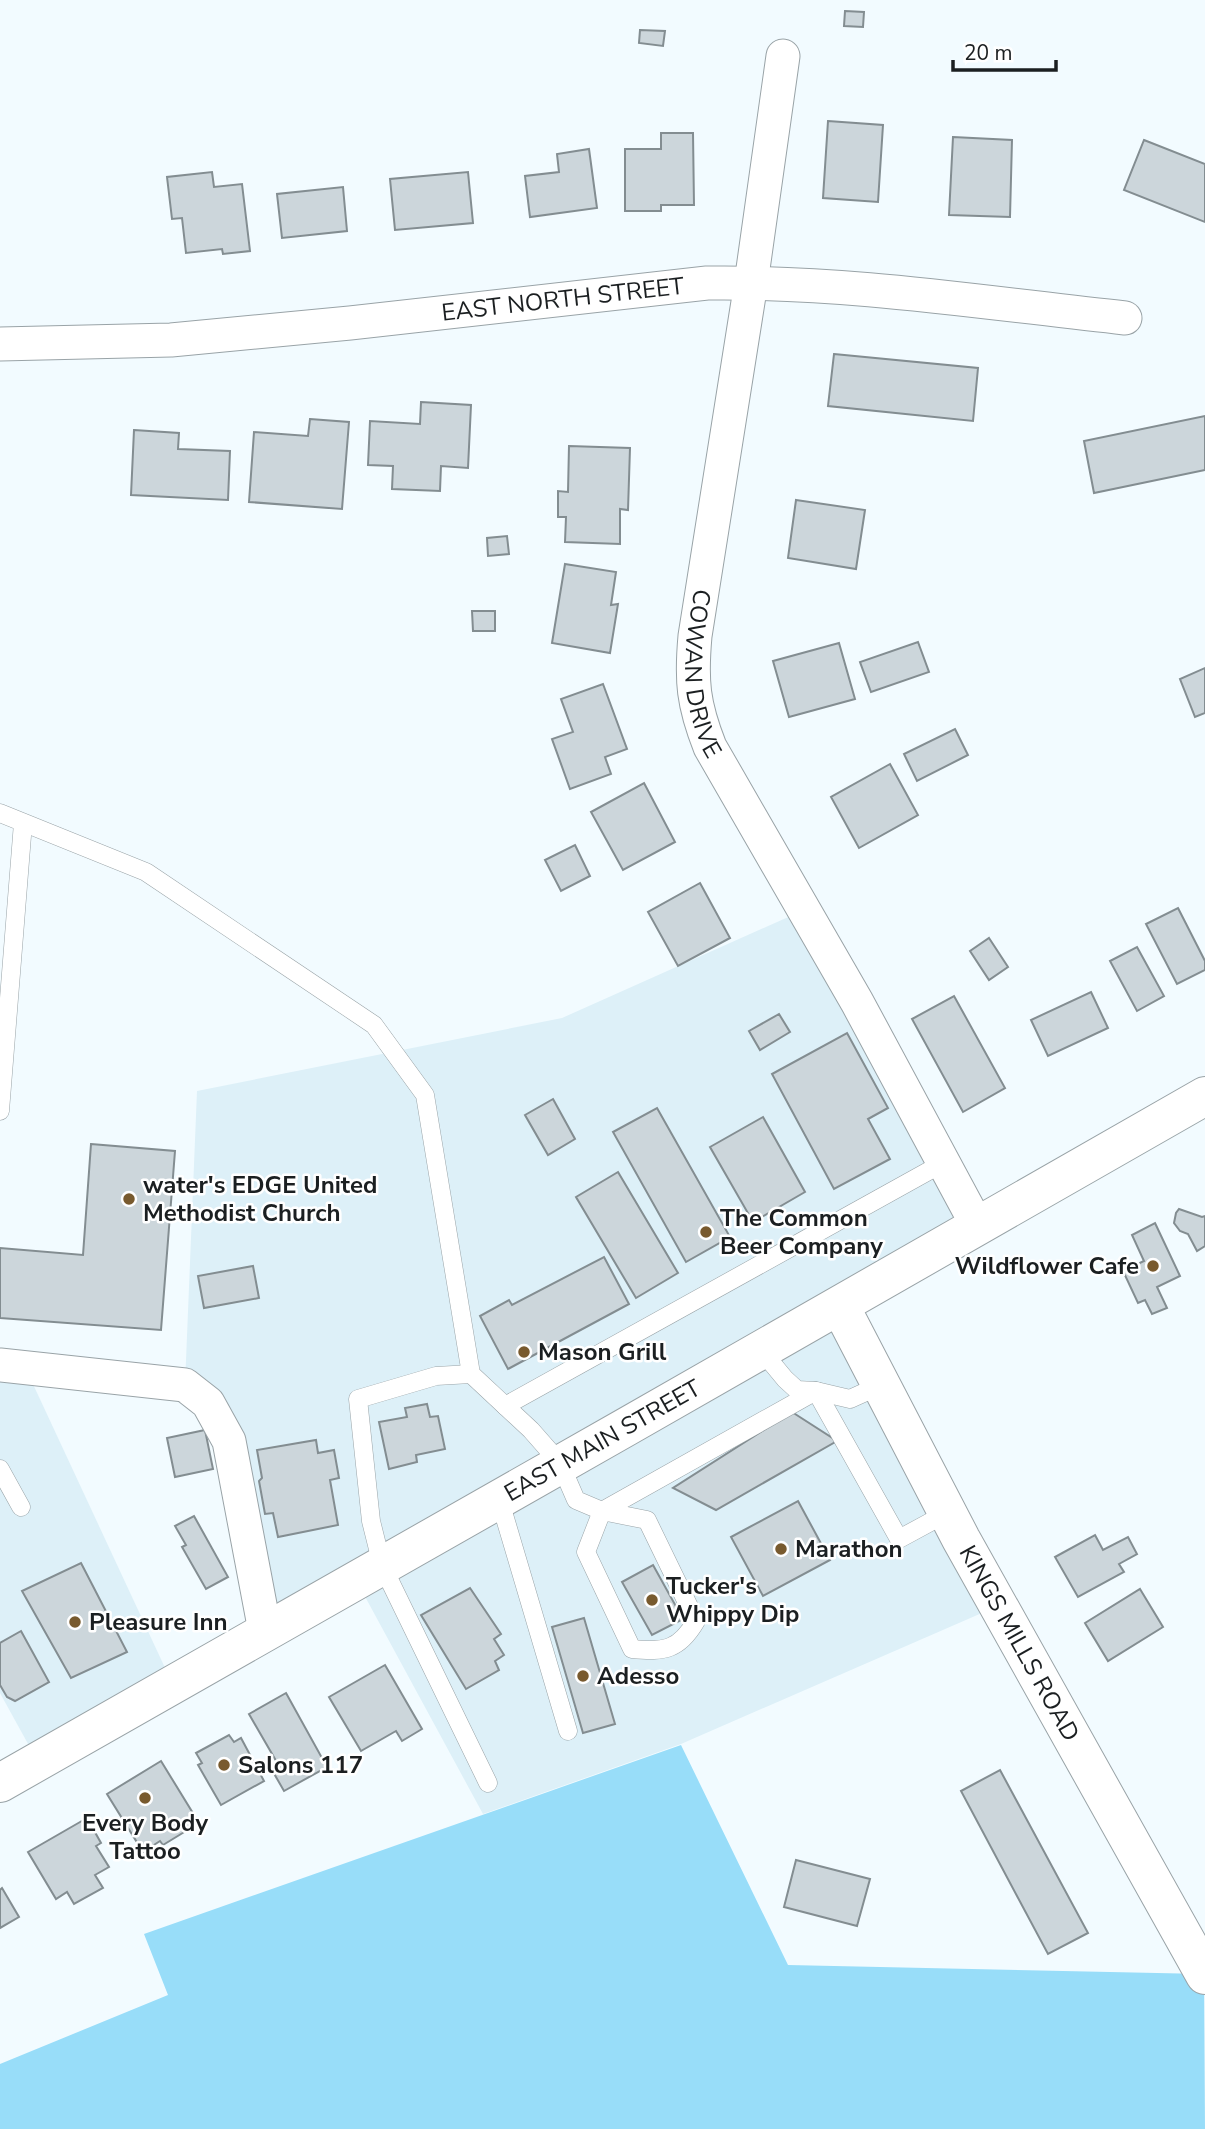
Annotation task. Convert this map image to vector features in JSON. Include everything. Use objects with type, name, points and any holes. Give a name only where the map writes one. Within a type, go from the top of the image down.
[{"type":"main road","name":"EAST MAIN STREET","points":[[0,1783],[1205,1096]]},
{"type":"main road","name":"KINGS MILLS ROAD","points":[[840,1306],[947,1513],[1205,1975]]},
{"type":"street","name":"COWAN DRIVE","points":[[783,56],[751,282],[695,636],[693,695],[710,747],[857,1002],[978,1227]]},
{"type":"street","name":"EAST NORTH STREET","points":[[0,344],[171,340],[707,283],[751,282],[834,287],[1125,318]]},
{"type":"street","points":[[0,1366],[185,1385],[208,1403],[229,1441],[265,1631]]},
{"type":"lane","points":[[0,813],[146,872],[374,1025],[425,1095],[471,1374],[531,1430],[560,1463],[576,1500],[602,1511],[647,1520],[696,1620],[688,1635],[675,1647],[653,1651],[632,1649],[586,1552],[602,1511],[816,1391]]},
{"type":"lane","points":[[0,1111],[23,823]]},
{"type":"lane","points":[[505,1406],[943,1163]]},
{"type":"lane","points":[[761,1350],[797,1390],[816,1391],[850,1399],[881,1385]]},
{"type":"lane","points":[[471,1374],[436,1376],[358,1399],[371,1521],[382,1565],[488,1783]]},
{"type":"lane","points":[[816,1391],[899,1539],[947,1513]]},
{"type":"lane","points":[[0,1469],[21,1507]]},
{"type":"lane","points":[[499,1498],[568,1731]]},
{"type":"shaded area","points":[[804,910],[978,1227],[841,1306],[998,1606],[681,1744],[483,1814],[356,1580],[265,1631],[229,1441],[185,1385],[197,1091],[562,1018]]},
{"type":"shaded area","points":[[0,1365],[25,1367],[173,1685],[38,1762],[0,1693]]},
{"type":"shaded area","points":[[681,1745],[788,1965],[1204,1974],[1205,2129],[0,2129],[0,2064],[168,1995],[144,1934]]},
{"type":"building","points":[[845,11],[864,12],[863,27],[844,26]]},
{"type":"building","points":[[640,30],[665,31],[663,46],[639,43]]},
{"type":"building","points":[[828,121],[883,125],[878,202],[823,198]]},
{"type":"building","points":[[661,133],[693,133],[694,205],[661,205],[661,211],[625,211],[625,149],[661,149]]},
{"type":"building","points":[[953,137],[1012,140],[1010,217],[949,215]]},
{"type":"building","points":[[1144,140],[1205,164],[1205,222],[1124,190]]},
{"type":"building","points":[[589,149],[597,208],[530,217],[525,176],[559,172],[557,154]]},
{"type":"building","points":[[212,172],[214,187],[242,184],[250,251],[223,254],[222,249],[186,253],[182,218],[172,219],[167,177]]},
{"type":"building","points":[[468,172],[473,223],[395,230],[390,179]]},
{"type":"building","points":[[343,187],[347,231],[282,238],[277,194]]},
{"type":"building","points":[[834,354],[978,368],[973,421],[828,406]]},
{"type":"building","points":[[421,402],[471,405],[468,468],[441,466],[440,491],[392,489],[393,466],[368,465],[370,421],[420,424]]},
{"type":"building","points":[[1205,416],[1205,470],[1094,493],[1084,441]]},
{"type":"building","points":[[310,419],[349,422],[342,509],[249,502],[254,432],[308,436]]},
{"type":"building","points":[[134,430],[179,433],[178,449],[230,451],[228,500],[131,495]]},
{"type":"building","points":[[569,446],[630,448],[628,510],[620,509],[620,544],[565,542],[566,517],[558,517],[558,491],[568,492]]},
{"type":"building","points":[[796,500],[865,510],[856,569],[788,558]]},
{"type":"building","points":[[507,536],[509,554],[488,556],[487,538]]},
{"type":"building","points":[[565,564],[616,572],[611,605],[618,604],[610,653],[552,643]]},
{"type":"building","points":[[472,611],[495,611],[495,631],[473,631]]},
{"type":"building","points":[[918,642],[929,672],[871,692],[860,662]]},
{"type":"building","points":[[839,643],[855,699],[789,717],[773,661]]},
{"type":"building","points":[[1205,668],[1205,713],[1195,717],[1180,679]]},
{"type":"building","points":[[603,684],[627,749],[605,757],[611,774],[570,789],[552,739],[573,732],[561,699]]},
{"type":"building","points":[[955,729],[968,755],[917,781],[904,754]]},
{"type":"building","points":[[890,764],[918,815],[859,848],[831,797]]},
{"type":"building","points":[[644,783],[675,842],[623,870],[591,812]]},
{"type":"building","points":[[575,845],[590,876],[561,891],[545,860]]},
{"type":"building","points":[[700,883],[730,938],[678,966],[648,912]]},
{"type":"building","points":[[1178,908],[1205,961],[1205,970],[1177,984],[1146,924]]},
{"type":"building","points":[[989,938],[1008,967],[989,980],[970,951]]},
{"type":"building","points":[[1137,947],[1164,996],[1137,1011],[1110,961]]},
{"type":"building","points":[[1091,992],[1108,1028],[1048,1056],[1031,1020]]},
{"type":"building","points":[[954,996],[1005,1088],[963,1112],[912,1019]]},
{"type":"building","points":[[779,1014],[790,1032],[760,1050],[749,1031]]},
{"type":"building","points":[[847,1033],[888,1108],[868,1119],[890,1159],[834,1189],[772,1074]]},
{"type":"building","points":[[553,1099],[575,1139],[548,1155],[525,1115]]},
{"type":"building","points":[[657,1108],[730,1237],[686,1262],[613,1132]]},
{"type":"building","points":[[763,1117],[805,1192],[753,1222],[710,1147]]},
{"type":"building","name":"water's EDGE United Methodist Church","points":[[91,1144],[175,1151],[161,1330],[0,1318],[0,1248],[83,1255]]},
{"type":"building","points":[[618,1172],[678,1273],[636,1298],[576,1197]]},
{"type":"building","points":[[1179,1209],[1205,1216],[1205,1246],[1197,1251],[1188,1234],[1180,1231],[1174,1223]]},
{"type":"building","points":[[1155,1223],[1180,1276],[1157,1287],[1167,1308],[1152,1314],[1145,1300],[1138,1303],[1123,1271],[1144,1261],[1132,1235]]},
{"type":"building","points":[[604,1257],[629,1304],[508,1369],[480,1316],[509,1300],[512,1305]]},
{"type":"building","points":[[253,1266],[259,1298],[204,1308],[198,1276]]},
{"type":"building","points":[[427,1404],[430,1417],[438,1416],[445,1449],[416,1455],[417,1462],[389,1469],[379,1422],[407,1417],[405,1408]]},
{"type":"building","name":"Marathon","points":[[792,1412],[837,1441],[716,1510],[673,1488]]},
{"type":"building","points":[[205,1430],[213,1469],[175,1477],[167,1438]]},
{"type":"building","points":[[316,1440],[318,1453],[334,1450],[339,1478],[330,1480],[338,1525],[278,1537],[273,1513],[265,1514],[257,1450]]},
{"type":"building","name":"Marathon","points":[[798,1501],[830,1560],[763,1596],[731,1537]]},
{"type":"building","points":[[194,1516],[228,1577],[206,1589],[182,1547],[186,1545],[175,1526]]},
{"type":"building","points":[[1095,1535],[1103,1550],[1128,1537],[1137,1554],[1119,1564],[1124,1572],[1078,1597],[1055,1557]]},
{"type":"building","name":"Pleasure Inn","points":[[81,1563],[127,1652],[71,1678],[22,1591]]},
{"type":"building","name":"Tucker's Whippy Dip","points":[[653,1565],[683,1619],[652,1635],[622,1582]]},
{"type":"building","points":[[470,1588],[501,1634],[494,1639],[504,1655],[495,1661],[499,1670],[466,1689],[421,1615]]},
{"type":"building","points":[[1140,1589],[1163,1627],[1108,1661],[1085,1623]]},
{"type":"building","name":"Adesso","points":[[584,1618],[615,1724],[583,1733],[552,1627]]},
{"type":"building","points":[[21,1631],[49,1682],[15,1701],[7,1697],[0,1685],[0,1643]]},
{"type":"building","points":[[385,1665],[422,1729],[402,1741],[396,1731],[361,1751],[329,1697]]},
{"type":"building","points":[[286,1693],[327,1767],[284,1791],[272,1770],[279,1766],[249,1714]]},
{"type":"building","points":[[229,1735],[234,1742],[241,1738],[264,1781],[221,1805],[198,1765],[202,1763],[196,1753]]},
{"type":"building","points":[[161,1761],[199,1823],[163,1845],[160,1841],[143,1852],[107,1794]]},
{"type":"building","points":[[1000,1770],[1088,1933],[1048,1954],[961,1791]]},
{"type":"building","points":[[87,1818],[101,1843],[96,1846],[109,1867],[95,1875],[103,1888],[74,1904],[67,1892],[56,1899],[28,1852]]},
{"type":"building","points":[[796,1860],[870,1879],[857,1926],[784,1907]]},
{"type":"building","points":[[2,1888],[19,1917],[0,1928],[0,1890]]},
{"type":"place","name":"water's EDGE United Methodist Church","points":[[129,1199]]},
{"type":"place","name":"The Common Beer Company","points":[[706,1232]]},
{"type":"place","name":"Wildflower Cafe","points":[[1153,1266]]},
{"type":"place","name":"Mason Grill","points":[[524,1352]]},
{"type":"place","name":"Marathon","points":[[781,1549]]},
{"type":"place","name":"Tucker's Whippy Dip","points":[[652,1600]]},
{"type":"place","name":"Pleasure Inn","points":[[75,1622]]},
{"type":"place","name":"Adesso","points":[[583,1676]]},
{"type":"place","name":"Salons 117","points":[[224,1765]]},
{"type":"place","name":"Every Body Tattoo","points":[[145,1798]]}]
